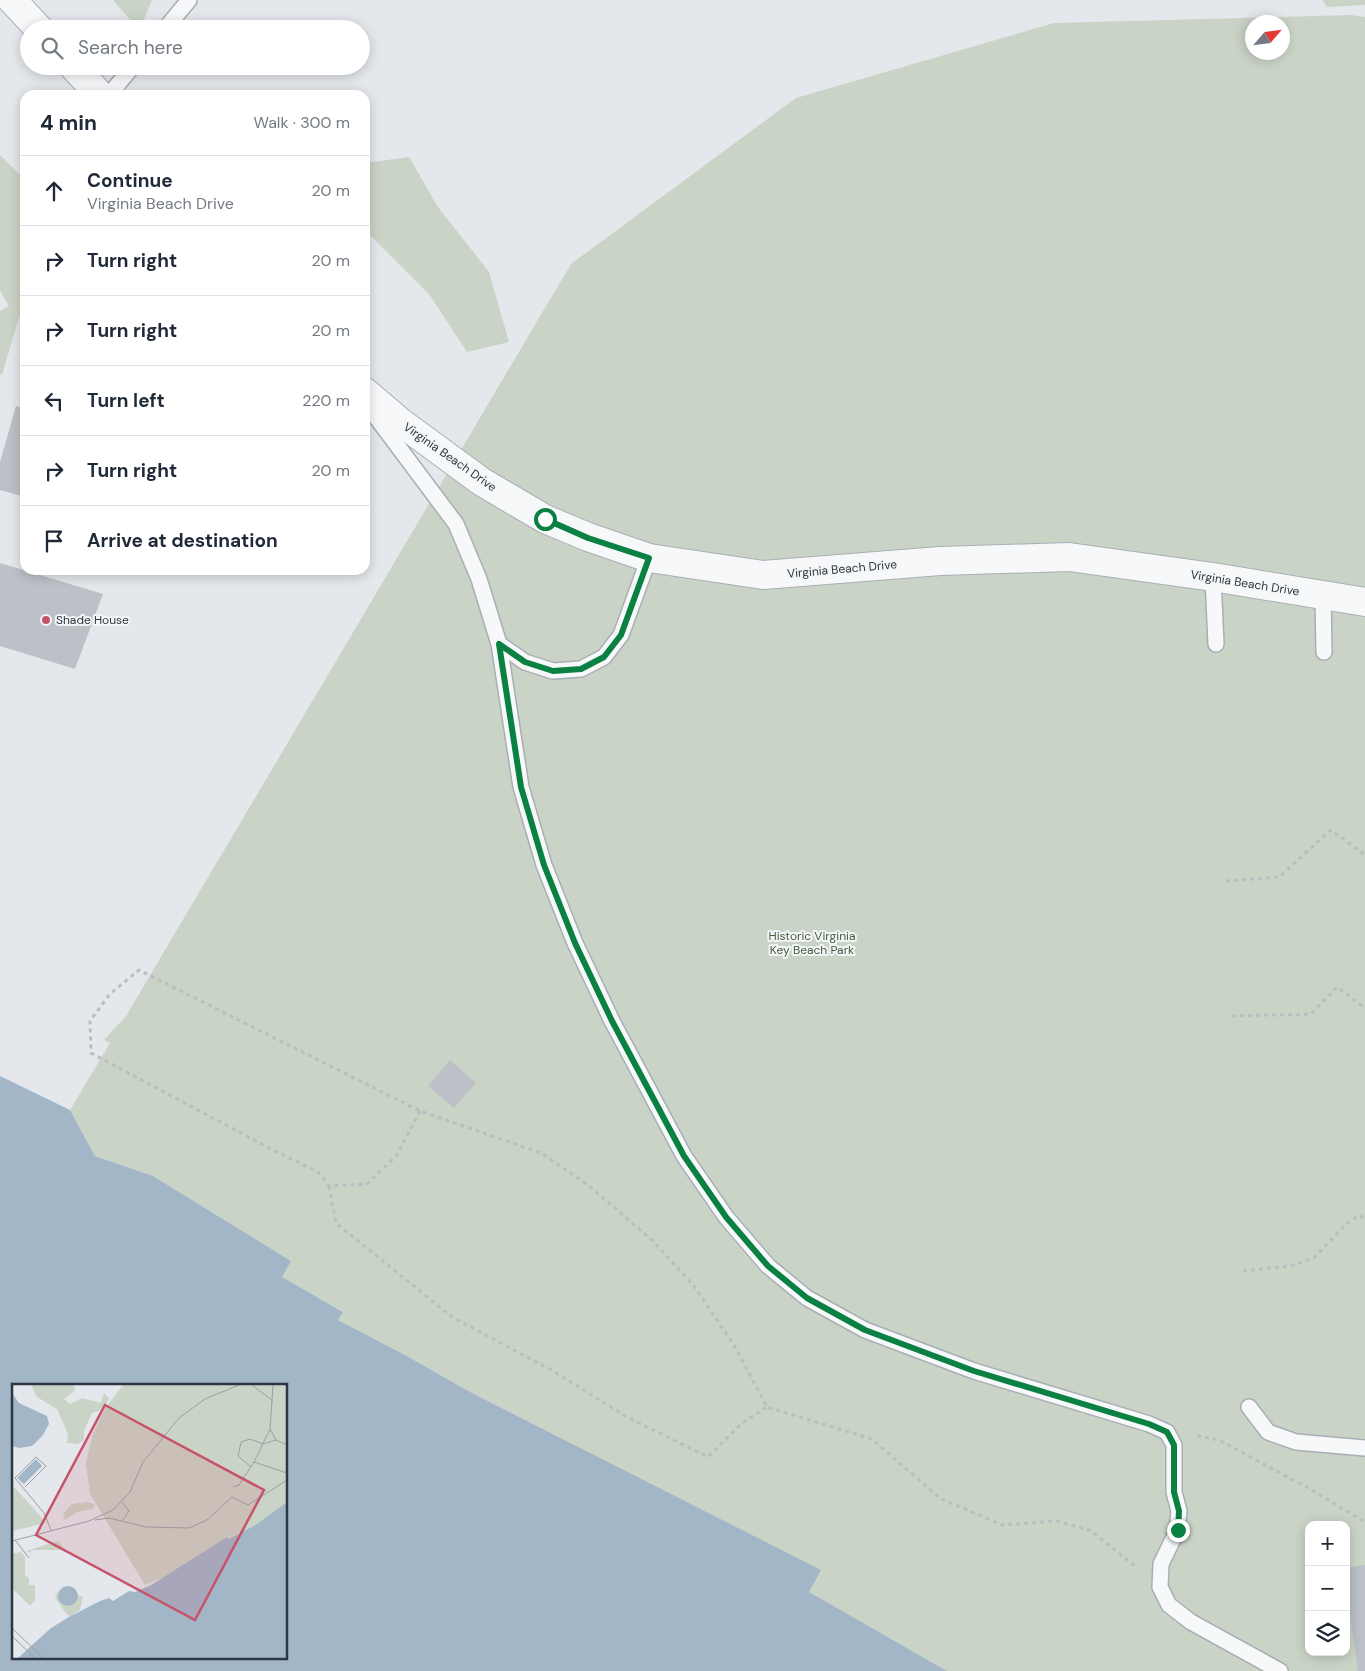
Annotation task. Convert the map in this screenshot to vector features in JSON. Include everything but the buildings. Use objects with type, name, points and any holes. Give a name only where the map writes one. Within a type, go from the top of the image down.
[{"type":"street","points":[[12,0],[30,20]]},
{"type":"street","points":[[81,75],[95,90]]},
{"type":"street","name":"Virginia Beach Drive","points":[[370,396],[482,482],[545,519],[588,538],[649,558],[763,575],[940,561],[1069,557],[1213,577],[1365,602]]},
{"type":"lane","points":[[172,20],[189,0]]},
{"type":"lane","points":[[113,90],[126,75]]},
{"type":"lane","points":[[370,409],[456,524],[479,579],[499,644],[521,787],[547,874],[575,943],[617,1030],[684,1156],[726,1217],[768,1266],[807,1298],[865,1330],[974,1371],[1149,1424],[1167,1432],[1174,1445],[1174,1492],[1179,1511],[1178,1530],[1161,1564],[1160,1587],[1169,1606],[1191,1622],[1280,1671]]},
{"type":"lane","points":[[499,644],[525,662],[553,671],[581,669],[604,657],[621,635],[649,558]]},
{"type":"lane","points":[[1213,577],[1216,644]]},
{"type":"lane","points":[[1324,595],[1324,652]]},
{"type":"lane","points":[[1249,1407],[1268,1432],[1296,1442],[1365,1448]]},
{"type":"path","points":[[1226,881],[1279,877],[1331,830],[1365,855]]},
{"type":"path","points":[[768,1407],[742,1423],[708,1457],[627,1418],[553,1370],[452,1316],[336,1224],[329,1186],[318,1172],[91,1053],[90,1021],[110,994],[139,970],[420,1111],[541,1153],[588,1185],[652,1240],[694,1286],[734,1345],[768,1407],[872,1439],[941,1499],[1003,1525],[1056,1521],[1090,1530],[1160,1587]]},
{"type":"path","points":[[1232,1016],[1311,1014],[1337,987],[1365,1008]]},
{"type":"path","points":[[329,1186],[368,1184],[397,1155],[420,1111]]},
{"type":"path","points":[[1243,1271],[1291,1266],[1315,1257],[1346,1224],[1360,1215],[1365,1220]]},
{"type":"path","points":[[1167,1432],[1219,1440],[1310,1489],[1365,1522]]},
{"type":"green space","points":[[113,0],[152,0],[144,20],[130,20]]},
{"type":"green space","points":[[1322,0],[1365,0],[1365,5],[1327,7]]},
{"type":"green space","name":"Historic Virginia Key Beach Park","points":[[1351,15],[1365,17],[1365,1671],[947,1671],[808,1592],[820,1570],[472,1393],[338,1320],[342,1311],[281,1277],[291,1261],[153,1176],[95,1156],[70,1110],[110,1043],[104,1040],[126,1016],[571,264],[796,98],[1054,23],[1245,18],[1245,60],[1290,60],[1290,17]]},
{"type":"green space","points":[[0,155],[20,175],[20,314],[2,375],[0,374],[0,311],[9,306],[0,290]]},
{"type":"green space","points":[[409,157],[438,207],[489,272],[509,342],[467,352],[429,294],[370,236],[370,162]]},
{"type":"water","points":[[0,1076],[70,1110],[95,1156],[153,1176],[291,1261],[282,1277],[343,1312],[338,1320],[472,1393],[821,1570],[809,1592],[947,1671],[0,1671]]},
{"type":"place","name":"Shade House","points":[[46,620]]},
{"type":"route","points":[[545,519],[588,538],[649,558],[621,635],[604,657],[581,669],[553,671],[525,662],[499,644],[506,679],[521,787],[544,865],[575,943],[612,1021],[684,1156],[726,1217],[768,1266],[807,1298],[865,1330],[974,1371],[1149,1424],[1167,1432],[1174,1445],[1174,1492],[1179,1511],[1178,1530]]}]
